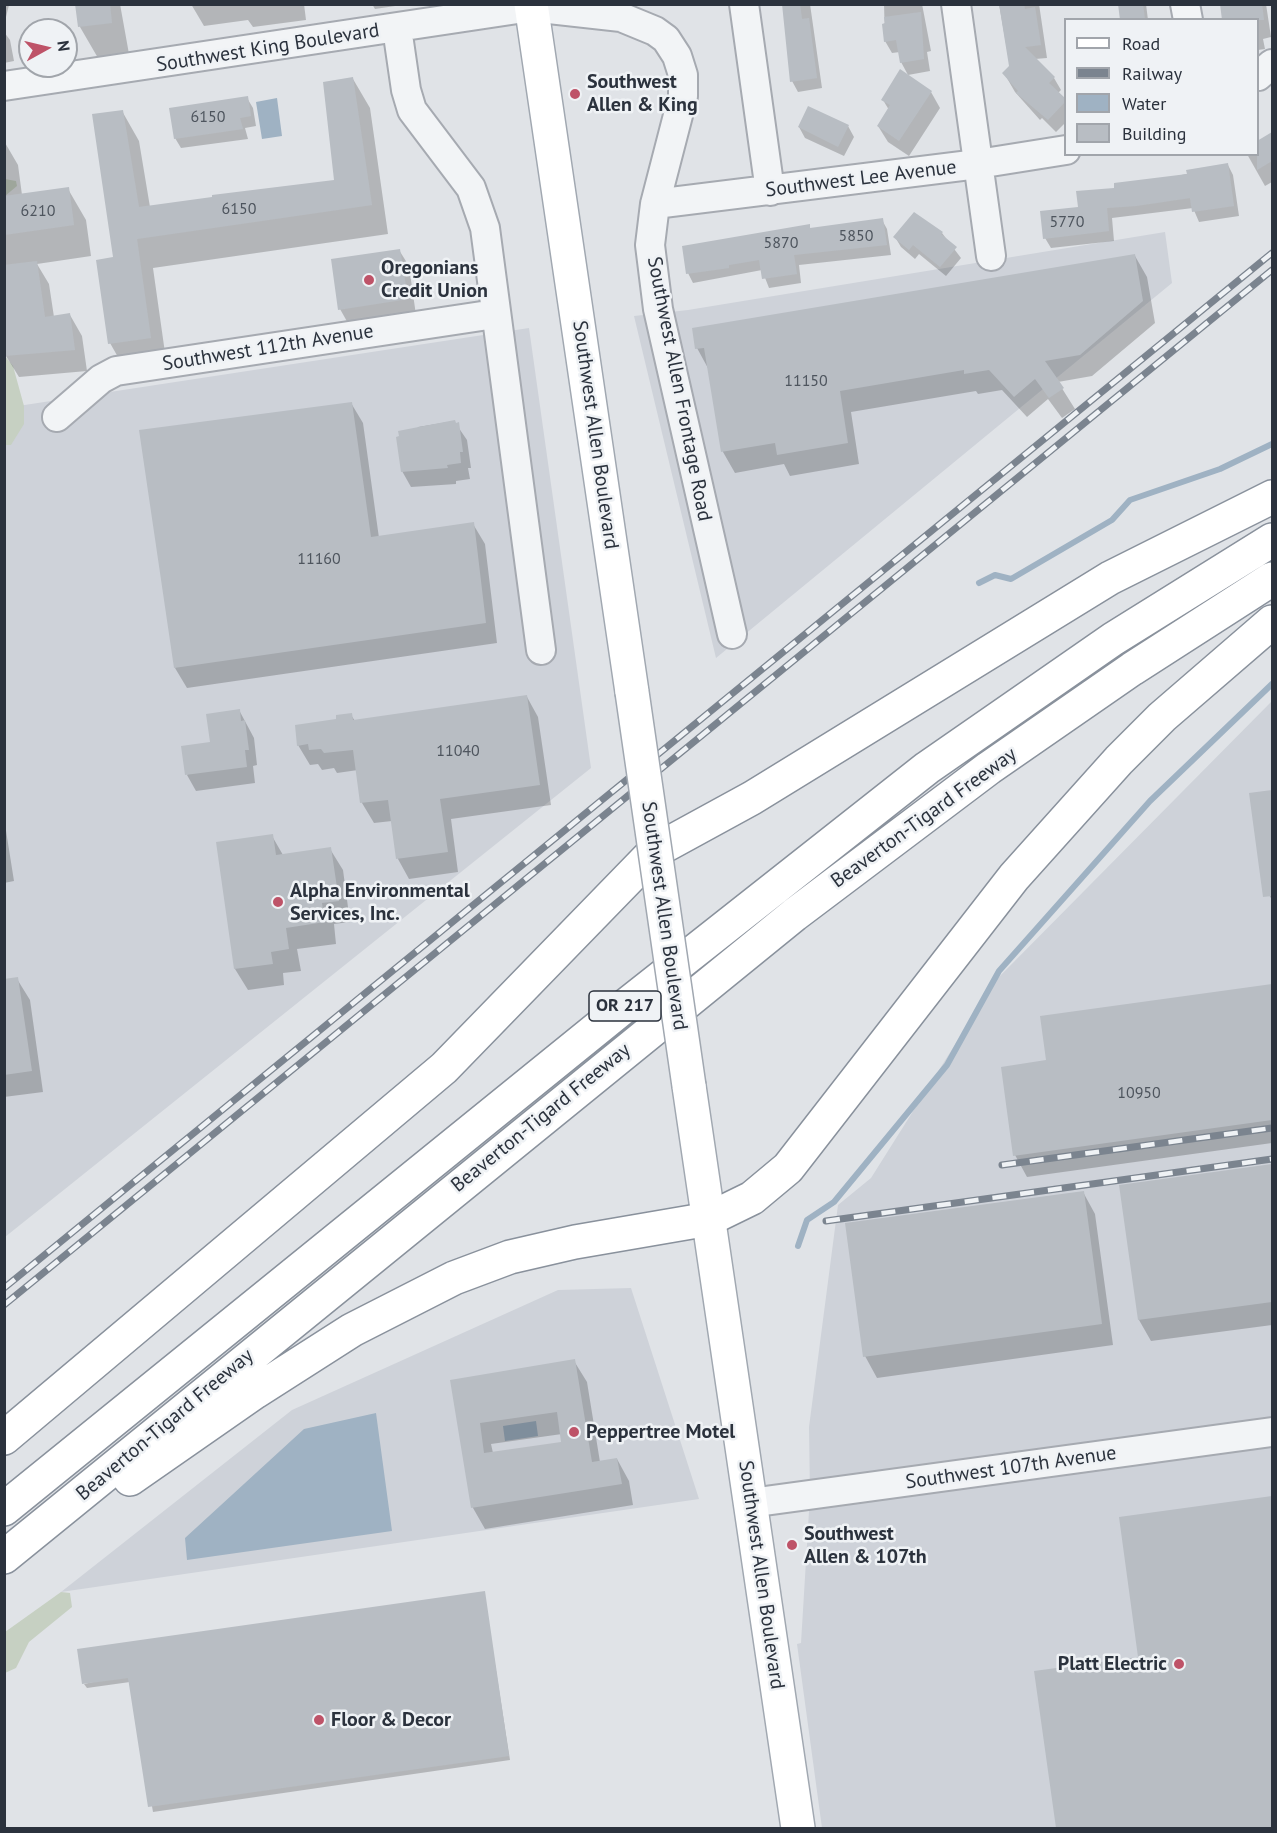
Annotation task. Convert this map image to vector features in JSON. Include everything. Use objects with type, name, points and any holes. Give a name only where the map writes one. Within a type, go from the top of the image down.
[{"type":"main road","name":"Southwest Allen Boulevard","points":[[531,6],[798,1828]]},
{"type":"main road","points":[[4,1438],[444,1068],[655,851],[752,798],[1110,578],[1272,497]]},
{"type":"main road","name":"Beaverton-Tigard Freeway","points":[[4,1509],[620,1010],[927,768],[1113,639],[1272,540]]},
{"type":"main road","name":"Beaverton-Tigard Freeway","points":[[4,1557],[498,1152],[812,901],[989,768],[1132,669],[1272,579]]},
{"type":"main road","points":[[61,1512],[113,1491],[255,1392],[343,1336],[454,1278],[510,1257],[575,1242],[709,1219],[752,1198],[788,1168],[1014,877],[1119,760],[1162,717],[1272,622]]},
{"type":"street","points":[[744,4],[770,191]]},
{"type":"street","points":[[956,4],[991,256]]},
{"type":"street","name":"Southwest King Boulevard","points":[[4,86],[531,6]]},
{"type":"street","name":"Southwest Allen Frontage Road","points":[[531,6],[621,17],[640,22],[666,39],[677,56],[683,75],[683,96],[655,204],[650,245],[658,309],[732,633]]},
{"type":"street","points":[[397,28],[406,90],[412,110],[459,171],[479,206],[485,228],[541,650]]},
{"type":"street","points":[[1259,74],[1272,64]]},
{"type":"street","name":"Southwest Lee Avenue","points":[[655,204],[978,164],[1064,150]]},
{"type":"street","name":"Southwest 112th Avenue","points":[[57,417],[101,378],[116,370],[495,314]]},
{"type":"street","name":"Southwest 107th Avenue","points":[[750,1503],[1272,1432]]},
{"type":"shaded area","points":[[1165,232],[1172,283],[716,658],[634,316],[688,310]]},
{"type":"shaded area","points":[[529,328],[591,768],[5,1237],[5,408]]},
{"type":"shaded area","points":[[1272,701],[1272,1828],[822,1828],[797,1644],[801,1643],[810,1495],[809,1427],[838,1205],[871,1178],[995,981]]},
{"type":"shaded area","points":[[631,1288],[699,1499],[61,1592],[292,1410],[558,1290]]},
{"type":"green space","points":[[5,179],[16,181],[17,186],[5,196]]},
{"type":"green space","points":[[4,355],[13,366],[24,406],[24,424],[11,445],[5,445]]},
{"type":"green space","points":[[61,1592],[70,1593],[72,1607],[29,1642],[16,1668],[5,1673],[5,1632]]},
{"type":"water","points":[[277,98],[282,136],[262,139],[256,102]]},
{"type":"water","points":[[376,1413],[392,1531],[187,1560],[185,1538],[304,1429]]},
{"type":"water","points":[[536,1421],[538,1436],[505,1441],[503,1426]]},
{"type":"building","points":[[75,4],[110,4],[112,23],[78,27]]},
{"type":"building","points":[[782,4],[800,4],[802,19],[809,18],[817,78],[790,82]]},
{"type":"building","points":[[999,4],[1024,4],[1025,9],[1035,7],[1041,45],[1025,47],[1055,77],[1049,83],[1064,97],[1064,103],[1048,120],[1016,93],[1018,91],[1002,73],[1009,66]]},
{"type":"building","points":[[1118,4],[1143,4],[1145,18],[1120,18]]},
{"type":"building","points":[[1220,4],[1262,4],[1264,20],[1222,18]]},
{"type":"building","points":[[921,12],[924,59],[900,63],[896,40],[884,42],[882,24],[885,23],[884,17]]},
{"type":"building","points":[[900,69],[932,91],[899,141],[877,126],[890,105],[881,100]]},
{"type":"building","points":[[353,77],[372,205],[137,239],[151,338],[108,344],[96,260],[113,257],[92,114],[123,110],[139,207],[212,197],[212,195],[334,180],[323,82]]},
{"type":"building","points":[[248,96],[251,116],[240,118],[243,129],[174,139],[169,108]]},
{"type":"building","points":[[808,106],[849,125],[838,147],[798,127]]},
{"type":"building","points":[[1272,132],[1272,161],[1257,170],[1257,156],[1259,156],[1259,140]]},
{"type":"building","points":[[1228,163],[1234,206],[1192,212],[1190,198],[1107,208],[1109,231],[1043,239],[1040,211],[1078,207],[1076,191],[1114,188],[1114,183],[1187,174],[1186,170]]},
{"type":"building","points":[[69,187],[74,225],[4,235],[4,196]]},
{"type":"building","points":[[914,212],[943,232],[941,234],[957,247],[940,267],[913,245],[909,250],[893,237]]},
{"type":"building","points":[[883,218],[887,245],[794,255],[797,274],[762,279],[759,260],[729,265],[729,268],[686,274],[682,246],[810,224],[810,228]]},
{"type":"building","points":[[400,249],[408,299],[338,310],[331,259]]},
{"type":"building","points":[[1135,254],[1143,301],[1080,355],[1045,361],[1064,388],[1049,398],[1035,379],[1014,397],[989,370],[964,374],[964,370],[840,391],[848,443],[777,455],[775,443],[721,452],[704,348],[695,349],[692,328]]},
{"type":"building","points":[[37,261],[45,317],[70,313],[75,350],[4,356],[4,265]]},
{"type":"building","points":[[352,402],[371,537],[474,522],[486,623],[174,668],[139,430]]},
{"type":"building","points":[[455,420],[456,423],[459,422],[463,452],[460,452],[461,463],[447,465],[448,468],[401,472],[396,437],[399,436],[398,431]]},
{"type":"building","points":[[527,695],[540,785],[440,799],[448,852],[396,859],[388,800],[360,803],[353,750],[324,753],[321,749],[309,750],[308,744],[297,746],[295,725],[336,719],[336,715],[352,713],[353,720]]},
{"type":"building","points":[[240,709],[241,721],[245,720],[249,750],[245,750],[247,767],[185,775],[181,746],[210,742],[206,714]]},
{"type":"building","points":[[1272,790],[1272,896],[1263,897],[1249,793]]},
{"type":"building","name":"Alpha Environmental Services, Inc.","points":[[273,834],[276,855],[331,847],[339,901],[322,903],[325,922],[286,928],[289,949],[271,952],[273,964],[234,969],[216,842]]},
{"type":"building","points":[[18,977],[32,1071],[4,1075],[4,979]]},
{"type":"building","points":[[1272,984],[1272,1120],[1013,1156],[1001,1067],[1046,1060],[1040,1016]]},
{"type":"building","points":[[1272,1164],[1272,1302],[1138,1320],[1119,1185]]},
{"type":"building","points":[[1084,1191],[1102,1324],[863,1357],[845,1223]]},
{"type":"building","name":"Peppertree Motel","points":[[575,1359],[592,1462],[617,1458],[622,1484],[471,1508],[450,1380]],"holes":[[[557,1412],[561,1442],[484,1453],[480,1423]]]},
{"type":"building","name":"Platt Electric","points":[[1272,1496],[1272,1828],[1056,1828],[1034,1671],[1138,1657],[1119,1517]]},
{"type":"building","name":"Floor & Decor","points":[[485,1591],[509,1756],[148,1807],[128,1678],[82,1684],[77,1649]]},
{"type":"waterway","points":[[979,583],[995,575],[1011,579],[1112,520],[1130,500],[1220,469],[1272,444]]},
{"type":"waterway","points":[[798,1246],[807,1220],[834,1202],[947,1065],[999,971],[1150,801],[1272,684]]},
{"type":"railway","points":[[4,1288],[1272,253]]},
{"type":"railway","points":[[4,1305],[1272,270]]},
{"type":"railway","points":[[1002,1165],[1272,1128]]},
{"type":"railway","points":[[826,1221],[1272,1159]]},
{"type":"place","name":"Southwest Allen & King","points":[[575,94]]},
{"type":"place","name":"Oregonians Credit Union","points":[[369,280]]},
{"type":"place","name":"Alpha Environmental Services, Inc.","points":[[278,902]]},
{"type":"place","name":"Peppertree Motel","points":[[574,1432]]},
{"type":"place","name":"Southwest Allen & 107th","points":[[792,1545]]},
{"type":"place","name":"Platt Electric","points":[[1179,1664]]},
{"type":"place","name":"Floor & Decor","points":[[319,1720]]}]
